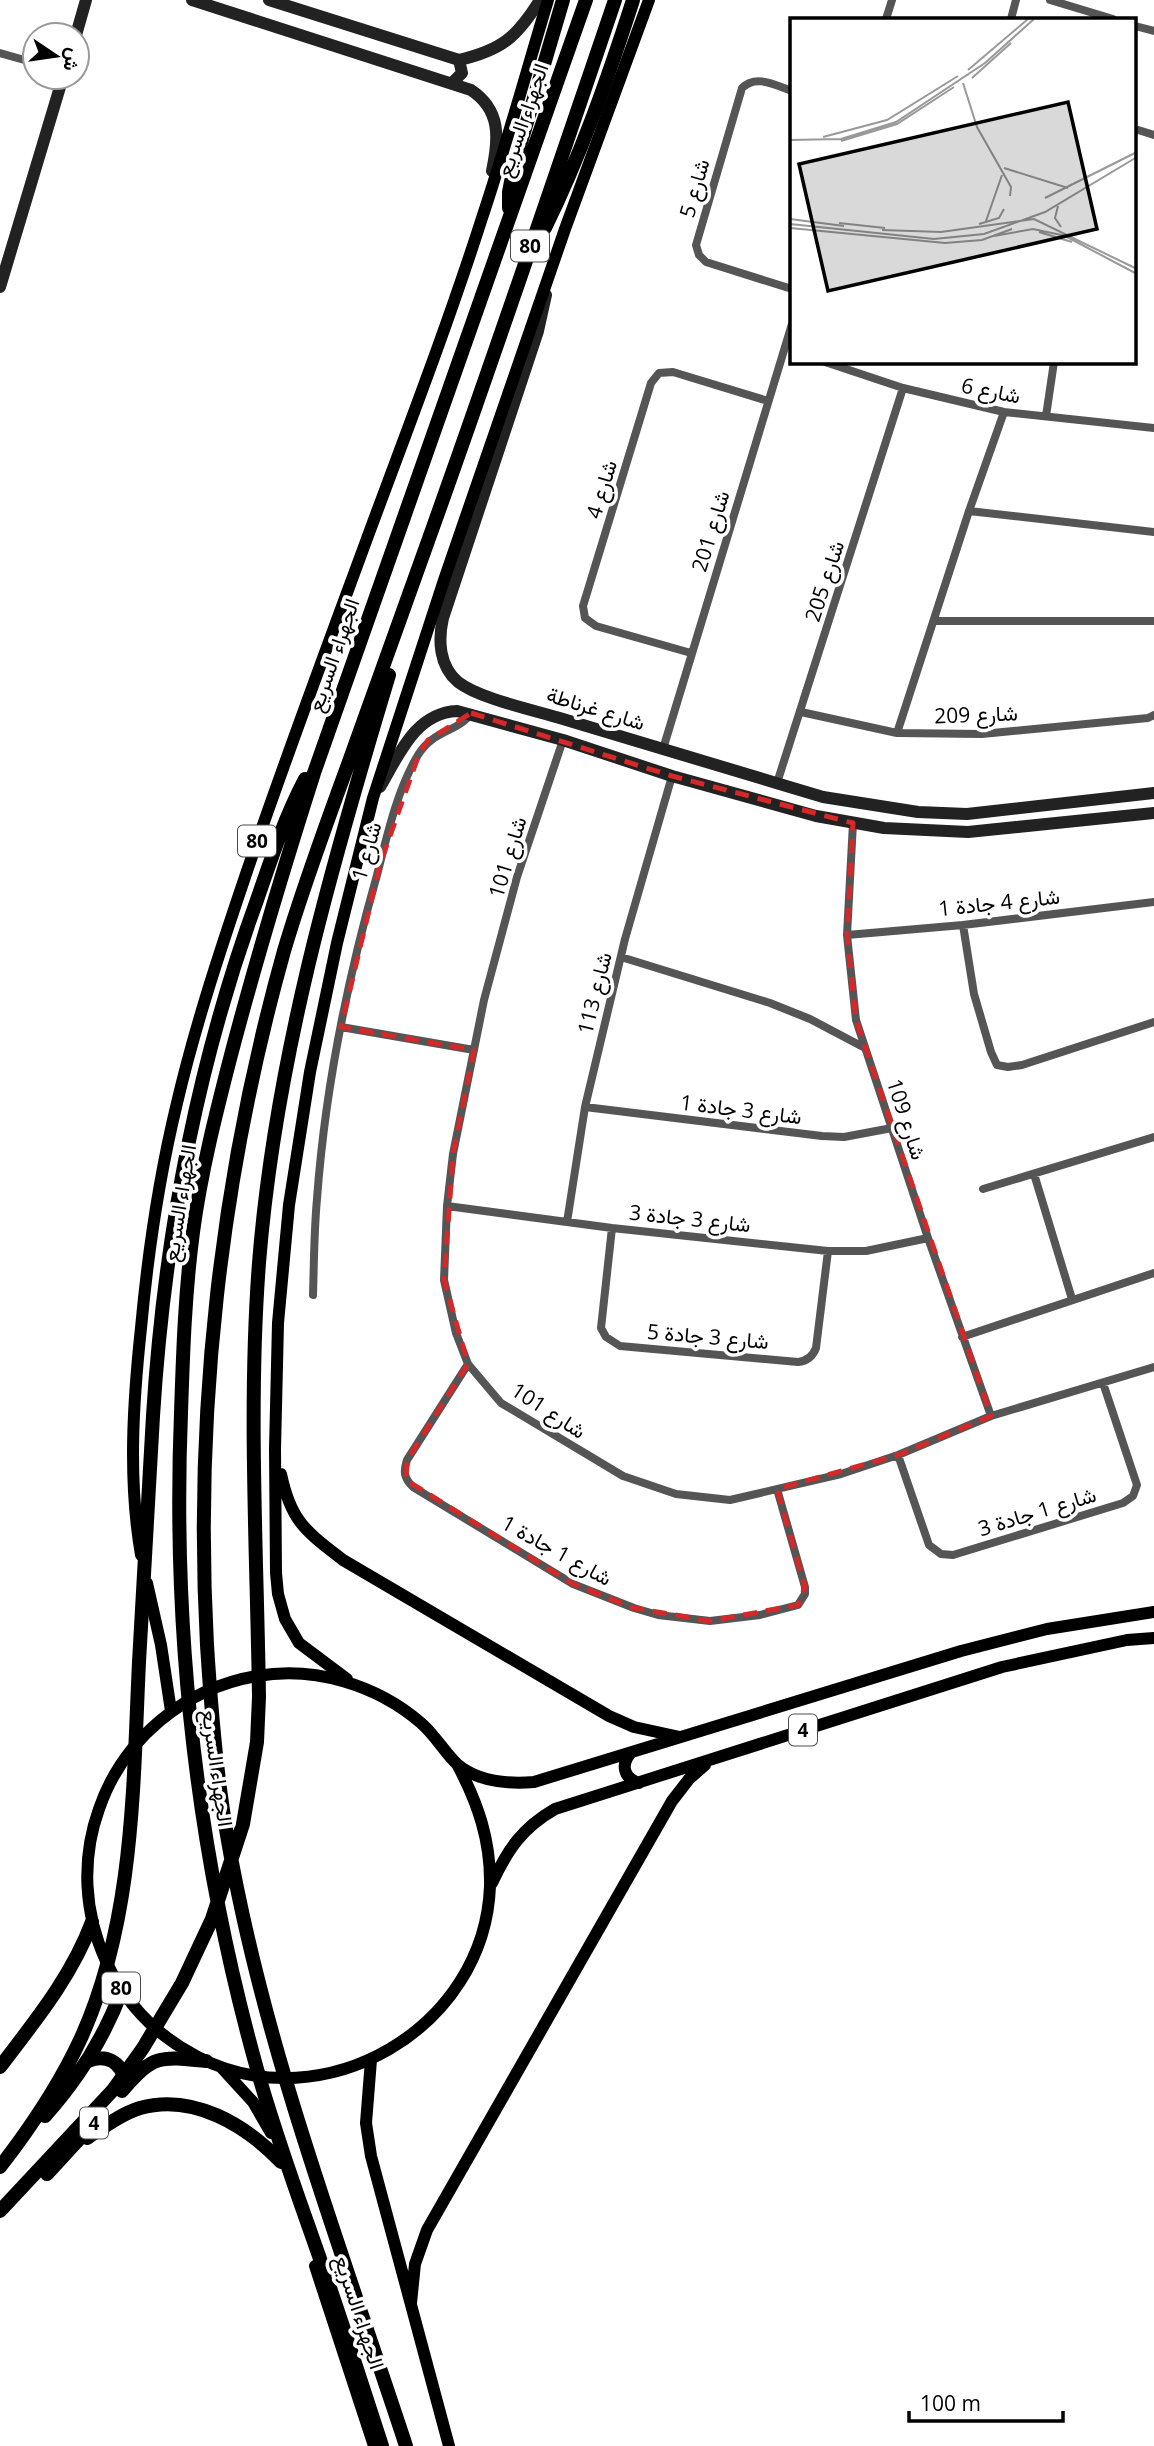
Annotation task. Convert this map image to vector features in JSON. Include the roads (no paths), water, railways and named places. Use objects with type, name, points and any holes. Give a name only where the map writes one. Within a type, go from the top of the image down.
[{"type":"highway","points":[[508,223],[509,192],[514,166],[563,0]]},
{"type":"highway","name":"الجهراء السريع","points":[[382,2446],[261,2083],[214,1888],[194,1756],[182,1642],[178,1525],[181,1413],[193,1232],[203,1172],[240,1020],[289,851],[323,746],[586,0]]},
{"type":"highway","name":"الجهراء السريع","points":[[406,2446],[276,2050],[226,1833],[212,1715],[204,1598],[203,1504],[212,1339],[225,1238],[247,1111],[267,1014],[299,904],[445,493],[615,0]]},
{"type":"highway","points":[[519,279],[564,188],[605,87],[633,0]]},
{"type":"highway","points":[[0,2211],[117,2091],[182,1983],[212,1919],[237,1845],[252,1782],[260,1697],[254,1348],[261,1250],[282,1088],[304,979],[338,845],[445,493]]},
{"type":"highway","points":[[0,2164],[47,2101],[81,2038],[97,1996],[123,1893],[134,1791],[153,1416],[163,1297],[180,1175],[223,999],[294,800],[323,746]]},
{"type":"highway","points":[[0,2067],[67,1975],[83,1948],[92,1922]]},
{"type":"highway","name":"4","points":[[0,2164],[62,2097],[88,2061],[106,2030],[122,1990]]},
{"type":"highway","points":[[88,2061],[105,2057],[113,2060],[124,2075],[117,2091]]},
{"type":"highway","name":"4","points":[[0,2223],[71,2148],[117,2091],[143,2068],[155,2061],[178,2058],[206,2061]]},
{"type":"highway","points":[[71,2148],[116,2119],[138,2109],[174,2105],[200,2110],[241,2127],[266,2146],[281,2162]]},
{"type":"main road","name":"الجهراء السريع","points":[[171,1711],[163,1653],[136,1525],[134,1488],[136,1370],[153,1232],[167,1149],[201,1012],[268,809],[452,310],[483,217],[548,0]]},
{"type":"main road","name":"80","points":[[353,1684],[299,1643],[285,1619],[276,1573],[278,1323],[289,1205],[310,1072],[337,943],[373,798],[444,580],[552,268],[649,0]]},
{"type":"main road","points":[[275,1449],[293,1514],[312,1536],[343,1560],[621,1722],[648,1731],[683,1737]]},
{"type":"main road","name":"4","points":[[457,1764],[494,1781],[514,1784],[534,1782],[961,1651],[1047,1629],[1154,1612]]},
{"type":"main road","name":"4","points":[[490,1887],[514,1842],[534,1822],[555,1809],[1002,1667],[1127,1640],[1154,1638]]},
{"type":"main road","name":"80","points":[[306,1674],[353,1684],[378,1694],[422,1723],[441,1742],[457,1764],[472,1792],[483,1822],[489,1854],[490,1887],[480,1941],[455,1990],[432,2018],[388,2052],[322,2076],[297,2078],[246,2074],[221,2067],[187,2051],[154,2027],[122,1990],[100,1948],[92,1922],[87,1866],[91,1835],[101,1802],[122,1762],[141,1738],[171,1711],[213,1688],[259,1675],[306,1674]]},
{"type":"main road","points":[[630,1754],[625,1763],[626,1774],[629,1779],[639,1783]]},
{"type":"main road","points":[[411,2303],[415,2264],[427,2230],[672,1801],[690,1779],[711,1760]]},
{"type":"main road","points":[[371,2060],[367,2095],[368,2134],[450,2446]]},
{"type":"main road","name":"الجهراء السريع","points":[[221,2067],[262,2114],[281,2162],[374,2446]]},
{"type":"street","points":[[80,21],[86,0]]},
{"type":"street","points":[[192,0],[453,82],[483,97],[494,115],[496,127],[495,159],[483,217]]},
{"type":"street","points":[[268,0],[459,60],[482,55],[508,42],[540,0]]},
{"type":"street","points":[[886,18],[892,0]]},
{"type":"street","points":[[1011,18],[1016,0]]},
{"type":"street","points":[[1050,0],[1110,18]]},
{"type":"street","points":[[332,44],[339,43],[343,37],[343,30],[338,24]]},
{"type":"street","points":[[1136,26],[1154,31]]},
{"type":"street","points":[[0,53],[21,58]]},
{"type":"street","points":[[453,82],[462,74],[459,60]]},
{"type":"street","name":"شارع 5","points":[[790,90],[759,80],[748,81],[742,88],[696,245],[699,255],[706,262],[790,288]]},
{"type":"street","points":[[0,287],[59,91]]},
{"type":"street","points":[[1136,129],[1154,135]]},
{"type":"street","name":"شارع غرناطة","points":[[552,268],[542,319],[440,632],[442,657],[449,674],[465,687],[479,693],[823,797],[918,812],[967,814],[1154,793]]},
{"type":"street","name":"شارع 201","points":[[663,748],[768,401],[788,350]]},
{"type":"street","name":"شارع 6","points":[[831,364],[903,388],[1004,412],[1154,428]]},
{"type":"street","points":[[1046,416],[1054,364]]},
{"type":"street","name":"شارع 4","points":[[691,653],[596,626],[585,618],[583,606],[651,383],[659,373],[673,372],[768,401]]},
{"type":"street","name":"شارع 205","points":[[777,783],[903,388]]},
{"type":"street","points":[[897,733],[1004,412]]},
{"type":"street","points":[[969,511],[1154,532]]},
{"type":"street","points":[[936,621],[1154,621]]},
{"type":"street","points":[[471,713],[471,700],[479,693]]},
{"type":"street","name":"شارع غرناطة","points":[[373,798],[402,749],[425,721],[452,711],[471,713],[563,740],[672,776],[816,816],[853,823],[944,832],[1154,813]]},
{"type":"street","name":"شارع 209","points":[[801,712],[897,733],[982,734],[1148,718],[1154,715]]},
{"type":"street","name":"شارع 1","points":[[313,1295],[317,1198],[330,1086],[355,952],[409,772],[428,740],[464,721],[471,713]]},
{"type":"street","name":"شارع 101","points":[[563,740],[517,877],[484,1000],[453,1154],[447,1206],[444,1280],[456,1333],[468,1364],[501,1403],[623,1476],[676,1494],[730,1500],[841,1474],[898,1455],[990,1416],[1154,1367]]},
{"type":"street","name":"شارع 113","points":[[567,1222],[585,1107],[621,957],[672,776]]},
{"type":"street","points":[[914,831],[922,823],[918,812]]},
{"type":"street","points":[[944,814],[940,823],[944,832]]},
{"type":"street","name":"شارع 109","points":[[853,823],[847,934],[856,1020],[990,1416]]},
{"type":"street","name":"شارع 4 جادة 1","points":[[847,934],[963,925],[1154,902]]},
{"type":"street","points":[[963,925],[974,994],[991,1052],[998,1065],[1008,1068],[1022,1065],[1154,1022]]},
{"type":"street","points":[[621,957],[770,1003],[810,1019],[865,1048]]},
{"type":"street","points":[[341,1027],[474,1050]]},
{"type":"street","name":"شارع 3 جادة 1","points":[[585,1107],[822,1136],[844,1137],[892,1128]]},
{"type":"street","points":[[983,1189],[1154,1137]]},
{"type":"street","points":[[1034,1174],[1072,1299]]},
{"type":"street","name":"شارع 3 جادة 3","points":[[447,1206],[612,1228],[828,1251],[866,1251],[928,1238]]},
{"type":"street","name":"شارع 3 جادة 5","points":[[612,1228],[601,1328],[606,1337],[620,1346],[799,1362],[806,1360],[816,1348],[828,1251]]},
{"type":"street","points":[[962,1337],[1154,1273]]},
{"type":"street","name":"شارع 1 جادة 1","points":[[468,1364],[407,1460],[404,1470],[406,1480],[413,1487],[586,1591],[658,1615],[710,1621],[760,1615],[798,1605],[805,1594],[805,1587],[777,1489]]},
{"type":"street","name":"شارع 1 جادة 3","points":[[898,1455],[929,1545],[941,1554],[953,1555],[1123,1503],[1133,1496],[1137,1485],[1103,1383]]}]
